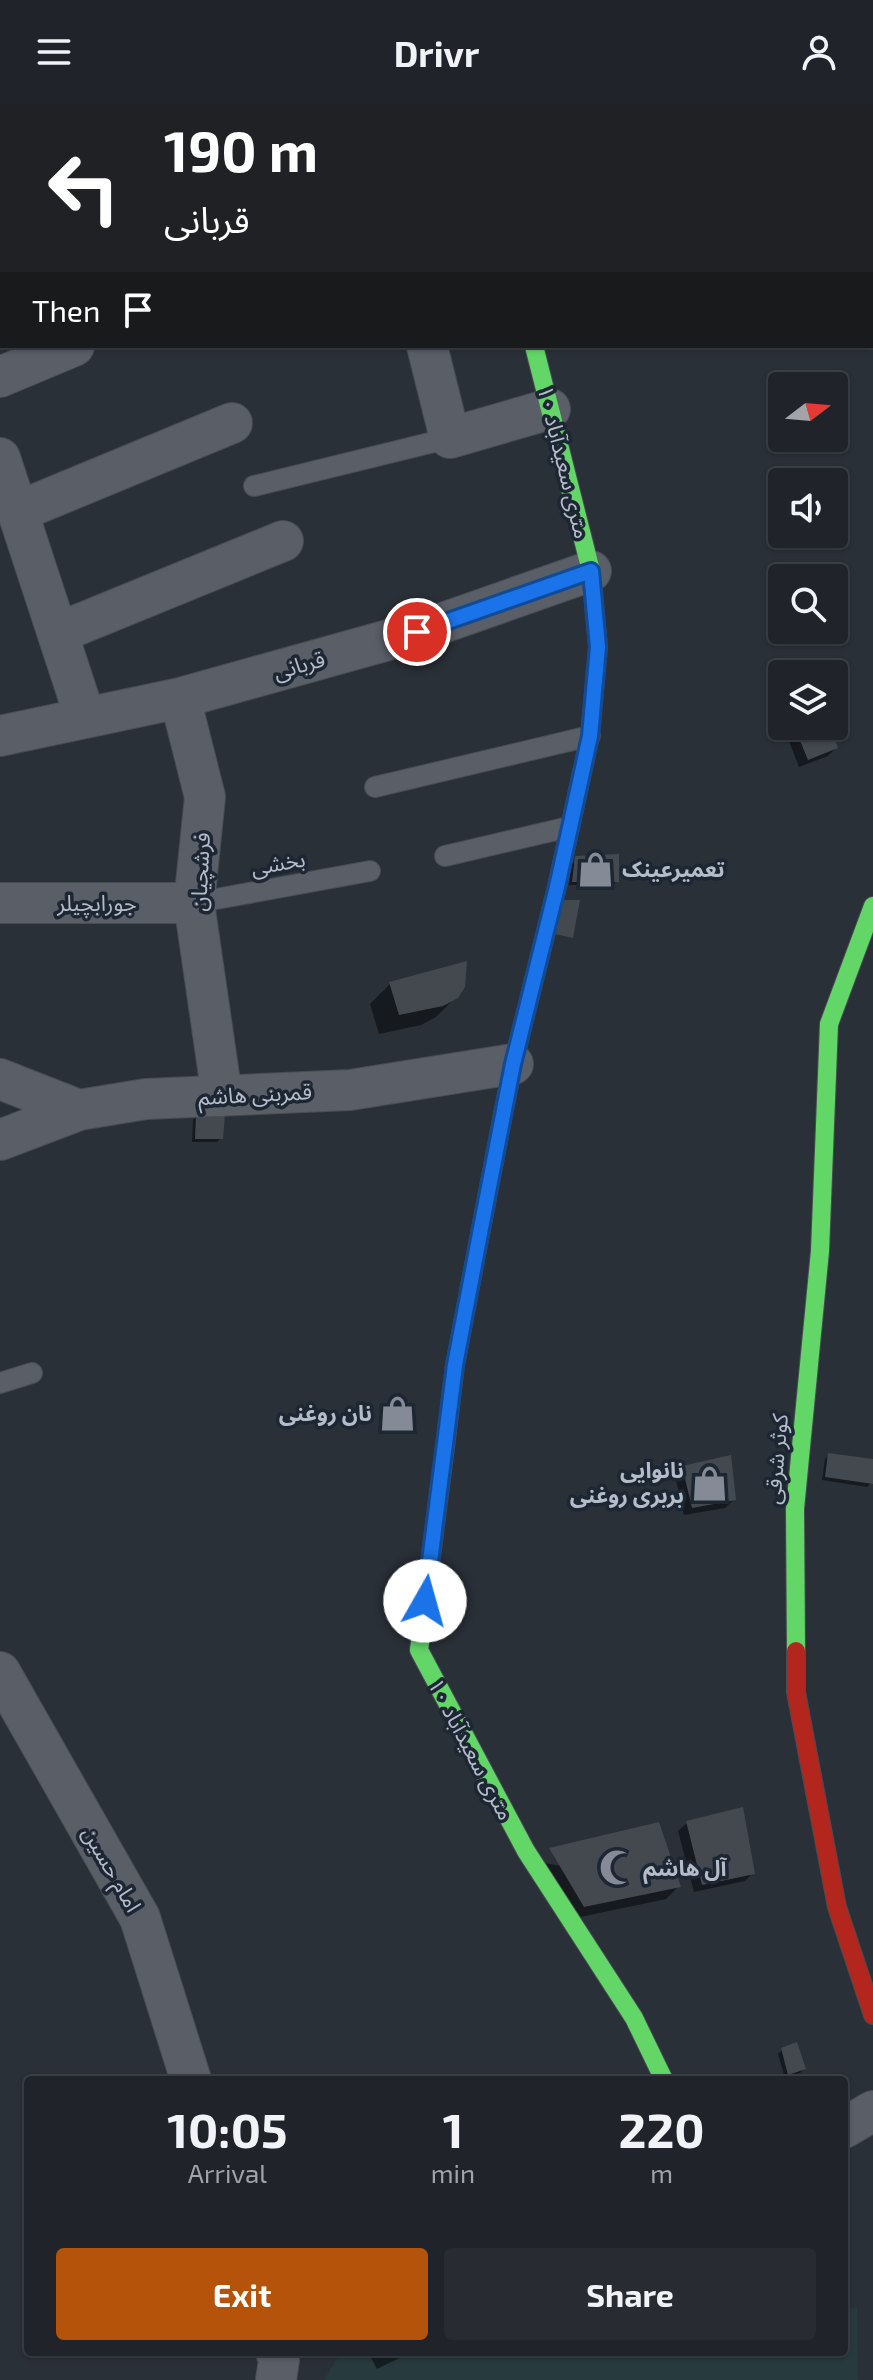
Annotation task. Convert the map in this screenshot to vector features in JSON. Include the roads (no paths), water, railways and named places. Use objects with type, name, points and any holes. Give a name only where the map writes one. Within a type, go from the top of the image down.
[{"type":"street","points":[[0,377],[69,348]]},
{"type":"street","points":[[428,348],[450,438],[550,409]]},
{"type":"street","name":"۱۰ متری سعیدآباد","points":[[544,350],[550,409],[591,571],[598,647],[590,736],[513,1064],[455,1365],[419,1650],[526,1851],[634,2018],[662,2076]]},
{"type":"street","points":[[85,717],[6,483],[232,423]]},
{"type":"street","points":[[58,633],[283,541]]},
{"type":"street","name":"قربانی","points":[[0,736],[180,698],[417,632],[591,571]]},
{"type":"street","name":"فرشچیان","points":[[180,698],[205,797],[194,903],[222,1096]]},
{"type":"street","name":"جورابچیلر","points":[[0,904],[194,903]]},
{"type":"street","name":"کوثر شرقی","points":[[873,906],[829,1024],[820,1251],[795,1509],[796,1692],[837,1907],[873,2015]]},
{"type":"street","name":"قمربنی هاشم","points":[[0,1140],[79,1110],[146,1099],[350,1090],[513,1064]]},
{"type":"street","points":[[0,1079],[79,1110]]},
{"type":"street","name":"امام حسین","points":[[0,1672],[140,1918],[190,2076]]},
{"type":"street","points":[[848,2126],[873,2111]]},
{"type":"lane","points":[[254,486],[450,438]]},
{"type":"lane","points":[[375,787],[590,736]]},
{"type":"lane","points":[[445,856],[569,827]]},
{"type":"lane","name":"بخشی","points":[[194,903],[370,871]]},
{"type":"lane","points":[[0,1383],[32,1373]]},
{"type":"place","name":"تعمیرعینک","points":[[596,869]]},
{"type":"place","name":"نان روغنی","points":[[398,1413]]},
{"type":"place","name":"نانوایی بربری روغنی","points":[[710,1483]]},
{"type":"place","name":"آل هاشم","points":[[617,1868]]}]
